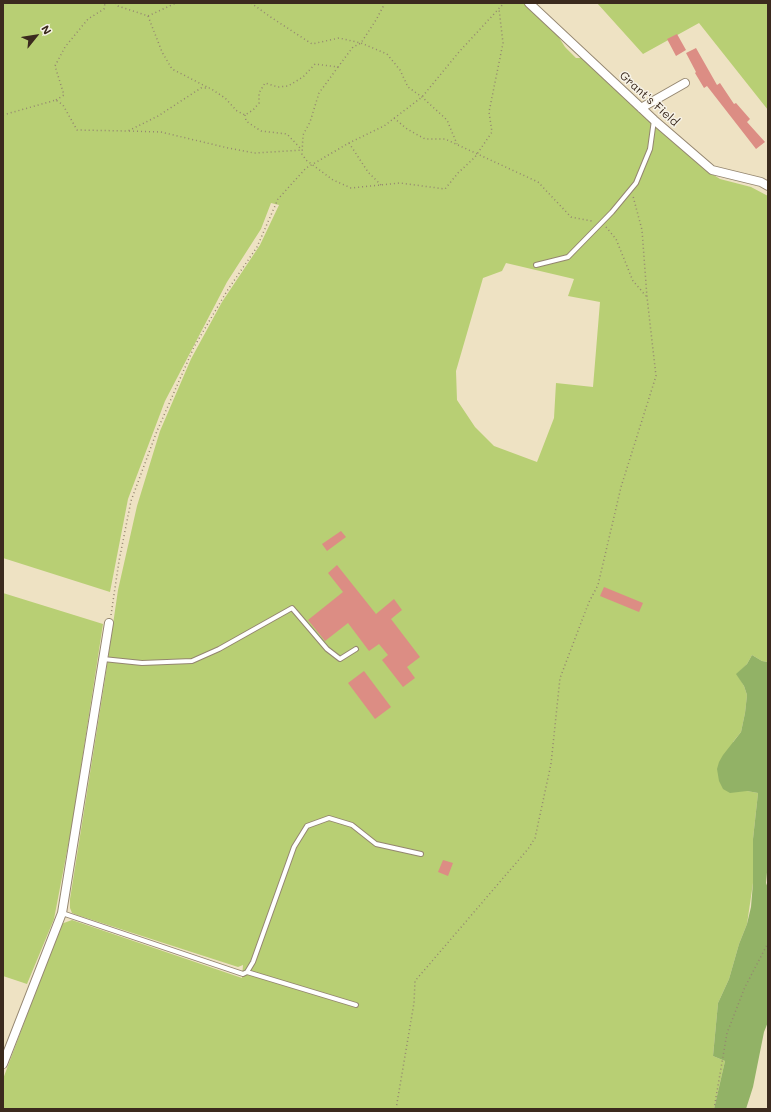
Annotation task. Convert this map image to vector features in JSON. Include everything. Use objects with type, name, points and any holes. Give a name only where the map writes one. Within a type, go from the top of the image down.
[{"type":"street","name":"Grant's Field","points":[[529,3],[654,120],[712,170],[762,182],[768,186]]},
{"type":"street","points":[[641,108],[685,82]]},
{"type":"street","points":[[3,1064],[62,913],[109,623]]},
{"type":"lane","points":[[536,265],[568,257],[636,183],[650,149],[654,120]]},
{"type":"lane","points":[[103,659],[142,663],[192,661],[219,649],[292,608],[327,649],[340,659],[356,649]]},
{"type":"lane","points":[[247,972],[253,962],[294,847],[307,826],[329,818],[352,825],[376,844],[422,854]]},
{"type":"lane","points":[[62,913],[243,974],[247,972],[356,1005]]},
{"type":"path","points":[[3,115],[42,105],[56,100],[64,95],[55,66],[65,47],[88,19],[104,9],[106,3]]},
{"type":"path","points":[[116,3],[118,6],[148,16],[176,3]]},
{"type":"path","points":[[251,3],[312,44],[339,38],[361,43],[387,54],[400,70],[408,87],[422,97],[447,120],[458,145]]},
{"type":"path","points":[[385,3],[361,43],[353,47],[319,92],[310,122],[303,135],[302,154],[306,160],[332,180],[351,188],[400,183],[445,189],[458,173],[475,157],[492,132],[488,112],[503,43],[499,9]]},
{"type":"path","points":[[109,623],[131,501],[157,431],[194,347],[227,290],[257,247],[278,199],[306,168],[384,126],[422,97],[459,52],[504,3]]},
{"type":"path","points":[[148,16],[162,52],[172,70],[210,88],[225,98],[237,111],[245,115]]},
{"type":"path","points":[[245,115],[253,110],[259,103],[259,93],[265,83],[278,87],[288,86],[303,77],[314,64],[338,67]]},
{"type":"path","points":[[128,132],[158,116],[201,88],[210,88]]},
{"type":"path","points":[[56,100],[63,105],[77,130],[161,132],[254,153],[302,150]]},
{"type":"path","points":[[245,115],[246,121],[261,132],[287,134],[302,150]]},
{"type":"path","points":[[394,118],[407,129],[425,139],[445,139],[538,182],[571,217],[601,222],[616,238],[633,281],[647,297]]},
{"type":"path","points":[[349,144],[368,172],[380,185]]},
{"type":"path","points":[[396,1109],[414,1003],[415,981],[528,849],[535,838],[551,764],[560,678],[589,602],[598,585],[621,487],[656,376],[647,297],[642,230],[631,189]]},
{"type":"path","points":[[714,1109],[728,1033],[745,987],[768,943]]},
{"type":"green space","points":[[3,3],[524,3],[553,28],[565,47],[576,58],[585,58],[709,172],[720,179],[751,187],[768,196],[768,662],[762,661],[752,655],[747,664],[737,674],[747,695],[741,732],[733,742],[740,791],[758,793],[753,839],[753,883],[747,924],[739,944],[729,979],[718,1003],[713,1056],[725,1061],[714,1109],[3,1109],[3,1079],[61,924],[72,920],[242,978],[243,965],[238,967],[77,915],[72,913],[70,908],[70,899],[118,590],[137,506],[160,431],[191,359],[222,302],[260,245],[279,205],[271,203],[261,229],[227,282],[165,401],[128,499],[110,592],[3,558]],"holes":[[[506,263],[574,279],[568,296],[600,302],[593,387],[556,383],[554,418],[537,462],[494,446],[475,427],[457,400],[456,371],[483,278],[502,271]]]},
{"type":"green space","points":[[597,3],[768,3],[768,110],[699,23],[643,54]]},
{"type":"green space","points":[[3,593],[103,624],[72,825],[54,919],[27,984],[3,976]]},
{"type":"green space","points":[[752,655],[762,661],[768,662],[768,862],[766,883],[768,888],[768,1022],[764,1032],[753,1087],[746,1109],[714,1109],[725,1061],[713,1056],[718,1003],[729,979],[751,907],[753,883],[753,839],[758,793],[747,791],[730,793],[723,789],[719,781],[717,769],[723,755],[741,732],[747,695],[744,686],[736,674],[747,664]]},
{"type":"building","points":[[677,34],[686,50],[676,56],[667,39]]},
{"type":"building","points":[[696,48],[717,85],[720,83],[734,104],[736,103],[750,119],[747,122],[765,142],[756,149],[707,86],[704,88],[695,73],[696,72],[686,53]]},
{"type":"building","points":[[341,531],[346,537],[327,551],[322,544]]},
{"type":"building","points":[[337,565],[376,614],[394,599],[402,610],[391,619],[420,657],[407,667],[415,678],[403,687],[382,660],[388,655],[379,644],[369,651],[348,623],[325,641],[308,620],[343,592],[328,573]]},
{"type":"building","points":[[604,587],[643,603],[639,612],[600,596]]},
{"type":"building","points":[[364,671],[391,707],[375,719],[348,683]]},
{"type":"building","points":[[443,860],[453,863],[448,876],[438,872]]}]
